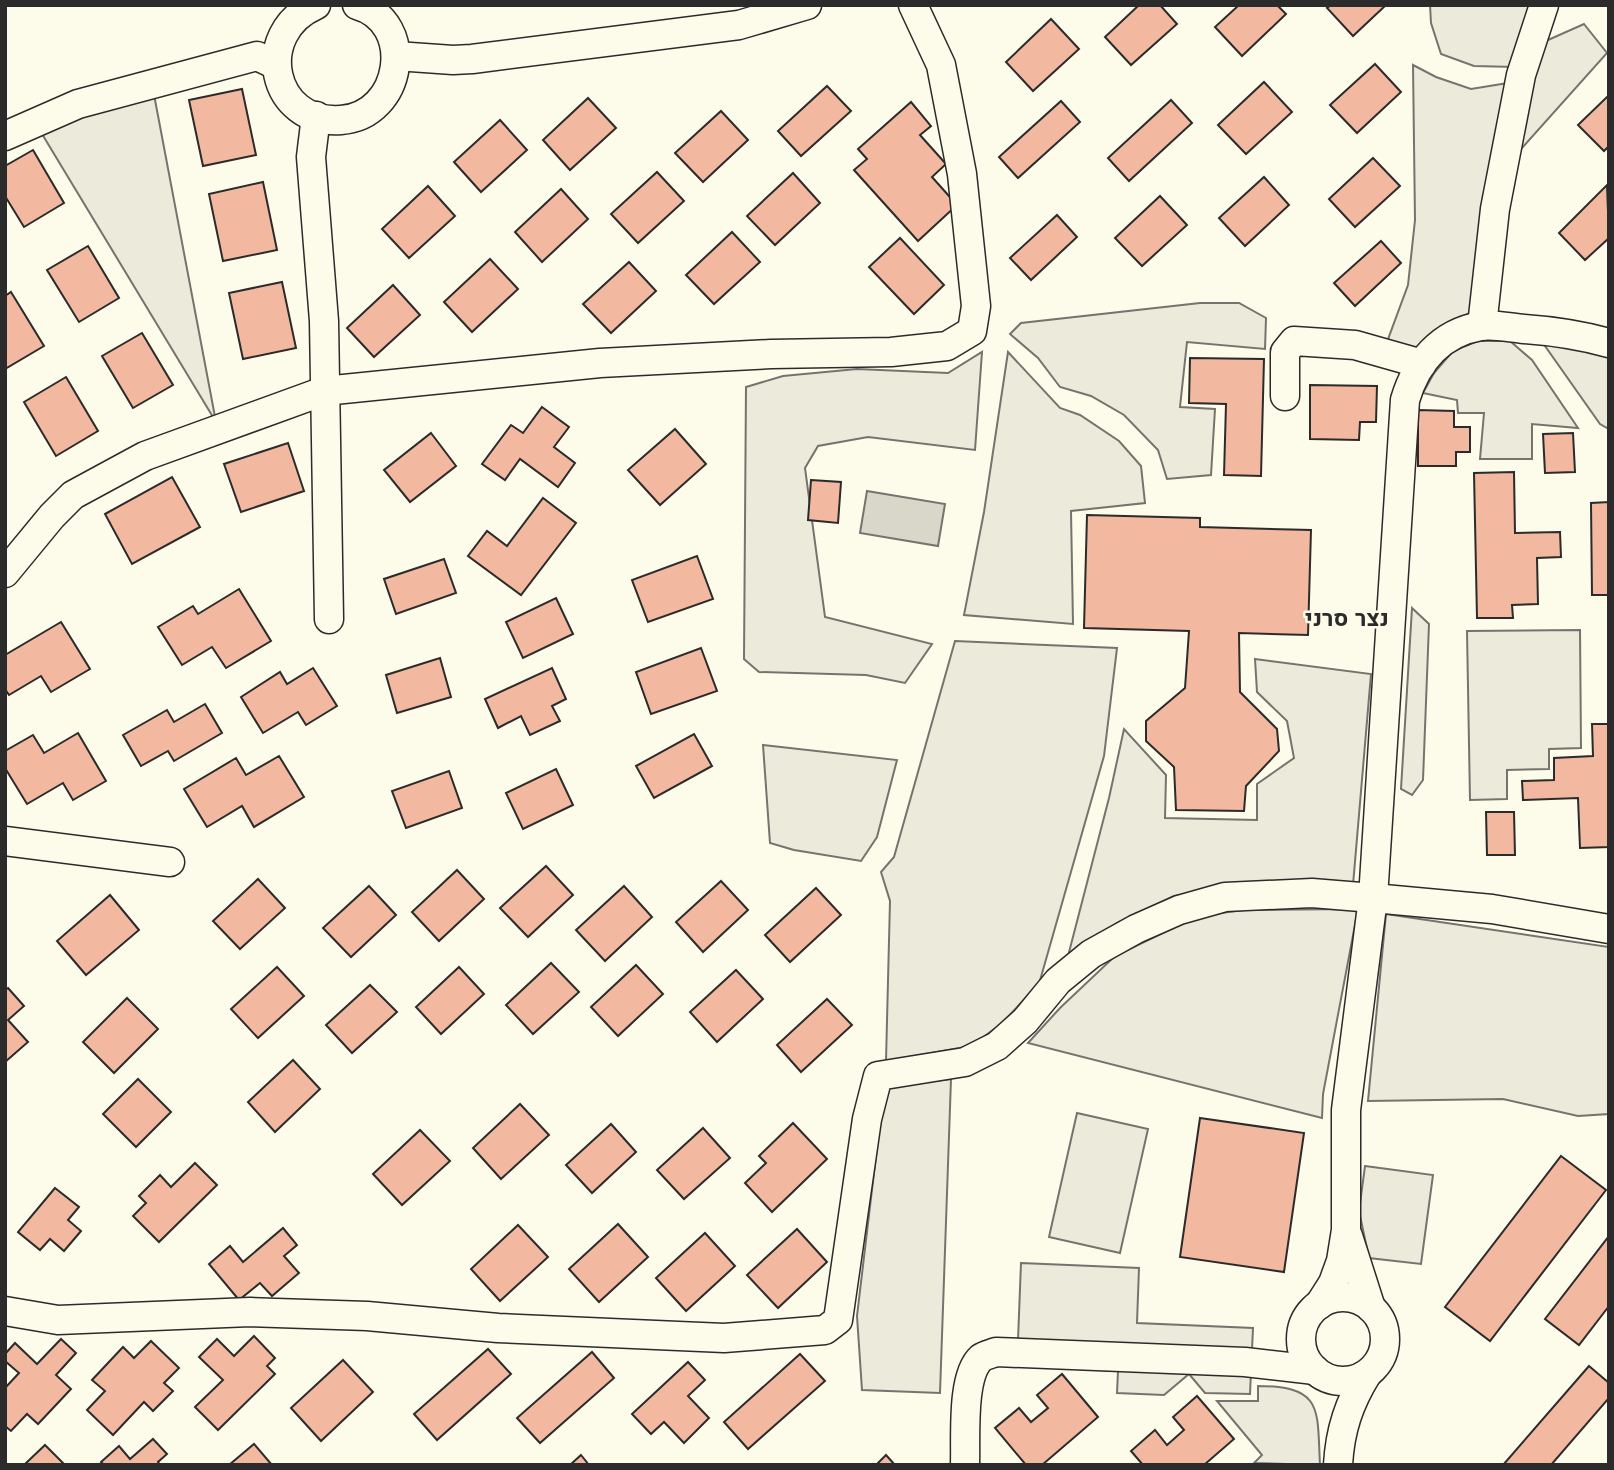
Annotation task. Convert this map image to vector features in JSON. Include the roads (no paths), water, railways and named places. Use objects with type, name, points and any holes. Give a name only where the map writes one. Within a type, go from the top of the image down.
[{"type":"street","points":[[316,5],[302,11],[288,26],[278,44],[276,65],[281,85],[292,102],[307,114],[324,120],[343,121],[361,116],[376,106],[388,92],[395,75],[396,56],[391,36],[379,19],[357,5]]},
{"type":"street","points":[[396,56],[472,59],[739,24],[807,5]]},
{"type":"street","points":[[5,573],[73,495],[145,456],[324,391],[600,363],[771,354],[891,352],[947,346],[972,331],[976,306],[962,174],[941,65],[913,5]]},
{"type":"street","points":[[1482,326],[1495,209],[1518,89],[1544,5]]},
{"type":"street","points":[[5,136],[78,104],[257,56],[276,65]]},
{"type":"street","points":[[316,117],[311,157],[324,321],[328,619]]},
{"type":"street","points":[[1245,1362],[1270,1355],[1292,1339],[1333,1283],[1341,1261],[1346,1230],[1346,1110],[1373,898],[1405,400],[1412,376],[1445,340],[1482,326],[1552,330],[1609,343]]},
{"type":"street","points":[[1285,396],[1285,352],[1294,341],[1355,345],[1422,364]]},
{"type":"street","points":[[5,841],[170,862]]},
{"type":"street","points":[[5,1311],[58,1320],[250,1312],[367,1316],[498,1328],[724,1338],[825,1330],[838,1320],[867,1119],[878,1076],[965,1062],[997,1046],[1025,1021],[1058,981],[1091,954],[1136,929],[1179,910],[1225,897],[1312,893],[1492,909],[1609,929]]},
{"type":"street","points":[[1346,1230],[1371,1308]]},
{"type":"street","points":[[1346,1297],[1371,1308],[1380,1319],[1385,1332],[1385,1346],[1380,1359],[1367,1374],[1350,1405],[1339,1453],[1334,1409],[1318,1372],[1303,1354],[1301,1340],[1311,1316],[1332,1299],[1346,1297]]},
{"type":"street","points":[[965,1465],[969,1387],[973,1368],[983,1357],[996,1352],[1245,1362],[1318,1372],[1333,1381],[1347,1381],[1367,1374]]},
{"type":"district","name":"נצר סרני","points":[[1347,618]]}]
